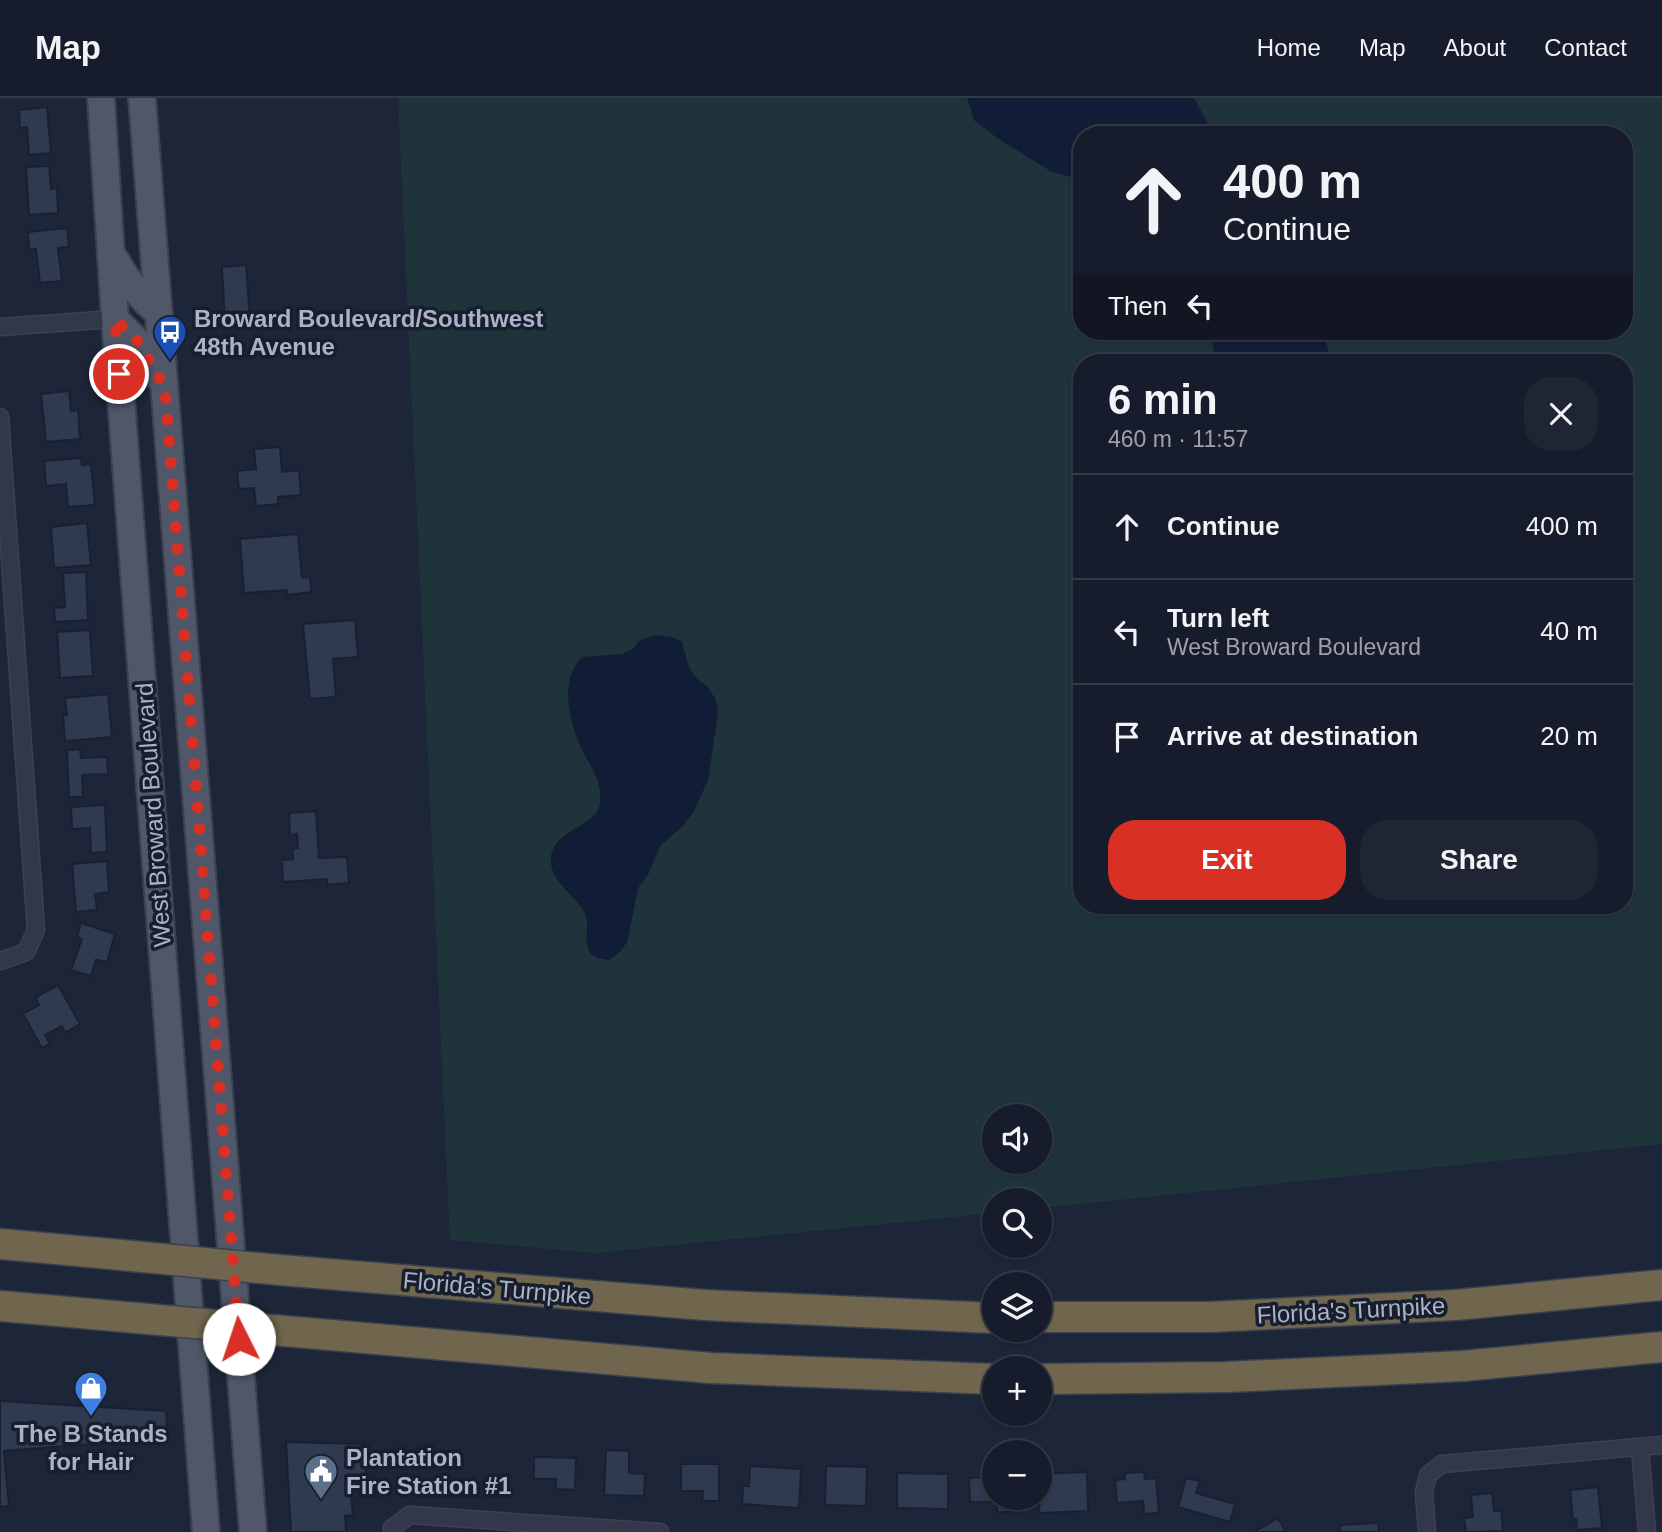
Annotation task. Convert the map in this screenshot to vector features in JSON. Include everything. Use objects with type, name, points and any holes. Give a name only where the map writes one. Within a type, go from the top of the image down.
[{"type":"highway","name":"Florida's Turnpike","points":[[0,1244],[705,1306],[982,1318]]},
{"type":"highway","name":"Florida's Turnpike","points":[[1052,1317],[1209,1317],[1456,1305],[1662,1285]]},
{"type":"highway","points":[[0,1306],[711,1368],[982,1379]]},
{"type":"highway","points":[[1052,1379],[1226,1377],[1463,1366],[1662,1347]]},
{"type":"main road","name":"West Broward Boulevard","points":[[101,98],[115,319],[206,1532]]},
{"type":"main road","name":"West Broward Boulevard","points":[[142,98],[253,1532]]},
{"type":"main road","points":[[112,255],[130,285],[143,301],[159,313]]},
{"type":"main road","points":[[115,319],[139,343],[165,388]]},
{"type":"main road","points":[[203,1476],[249,1473]]},
{"type":"street","points":[[0,327],[115,319]]},
{"type":"street","points":[[0,417],[36,930],[26,952],[0,961]]},
{"type":"street","points":[[1427,1532],[1423,1492],[1428,1475],[1442,1464],[1662,1445]]},
{"type":"street","points":[[1640,1448],[1647,1532]]},
{"type":"street","points":[[392,1530],[410,1515],[660,1532]]},
{"type":"green space","points":[[398,98],[1662,98],[1662,1144],[1052,1207],[1052,1188],[982,1188],[982,1214],[596,1253],[450,1240]]},
{"type":"water","points":[[967,98],[1194,98],[1209,126],[1073,126],[1072,177],[1052,172],[997,138],[974,120]]},
{"type":"water","points":[[1212,340],[1325,340],[1328,354],[1214,354]]},
{"type":"water","points":[[655,635],[672,637],[682,642],[689,667],[716,700],[718,713],[708,780],[694,811],[684,825],[660,846],[648,875],[638,888],[628,940],[622,950],[606,960],[590,952],[586,915],[557,879],[551,865],[554,846],[568,833],[592,818],[600,803],[599,785],[574,728],[569,706],[569,685],[575,665],[582,657],[622,654],[633,649],[639,641]]},
{"type":"building","points":[[47,107],[51,153],[29,155],[27,127],[20,128],[19,110]]},
{"type":"building","points":[[49,166],[51,189],[57,188],[58,213],[29,215],[26,167]]},
{"type":"building","points":[[67,228],[69,247],[58,248],[62,281],[40,283],[36,249],[29,250],[28,232]]},
{"type":"building","points":[[246,265],[250,320],[225,321],[222,267]]},
{"type":"building","points":[[69,391],[71,411],[78,410],[80,439],[46,442],[41,394]]},
{"type":"building","points":[[280,447],[282,472],[299,470],[301,495],[278,497],[278,504],[256,506],[254,488],[239,489],[237,471],[256,469],[254,449]]},
{"type":"building","points":[[81,458],[82,465],[91,464],[95,505],[68,507],[66,484],[46,486],[44,461]]},
{"type":"building","points":[[87,523],[91,565],[54,568],[51,527]]},
{"type":"building","points":[[298,534],[302,578],[310,577],[311,592],[287,595],[287,590],[244,593],[240,539]]},
{"type":"building","points":[[86,572],[88,620],[55,622],[54,608],[65,607],[63,573]]},
{"type":"building","points":[[355,620],[358,657],[333,659],[336,697],[310,699],[303,624]]},
{"type":"building","points":[[90,630],[93,676],[60,678],[57,632]]},
{"type":"building","points":[[108,694],[112,737],[65,741],[65,698]]},
{"type":"building","points":[[80,749],[81,758],[107,757],[108,774],[82,775],[83,797],[69,797],[67,750]]},
{"type":"building","points":[[105,805],[107,852],[91,853],[90,828],[72,829],[71,807]]},
{"type":"building","points":[[316,811],[319,858],[347,857],[349,883],[327,885],[327,879],[283,882],[282,860],[293,859],[293,849],[298,848],[297,834],[290,835],[289,813]]},
{"type":"building","points":[[107,861],[109,892],[95,894],[97,910],[76,912],[72,864]]},
{"type":"building","points":[[81,923],[115,934],[107,962],[96,960],[91,976],[71,970],[82,939],[77,937]]},
{"type":"building","points":[[58,985],[80,1024],[65,1033],[62,1026],[45,1035],[50,1044],[42,1048],[23,1014],[39,1005],[36,997]]},
{"type":"building","points":[[0,1401],[166,1411],[168,1438],[4,1451],[9,1506],[0,1507]]},
{"type":"building","name":"Plantation Fire Station #1","points":[[286,1442],[363,1444],[367,1481],[350,1487],[353,1515],[345,1516],[346,1532],[291,1532]]},
{"type":"building","points":[[606,1450],[629,1451],[629,1473],[645,1474],[644,1496],[604,1495]]},
{"type":"building","points":[[534,1457],[576,1458],[575,1490],[556,1489],[556,1479],[534,1479]]},
{"type":"building","points":[[681,1464],[719,1464],[719,1501],[702,1501],[703,1491],[681,1491]]},
{"type":"building","points":[[750,1466],[801,1469],[799,1508],[742,1504],[743,1486],[749,1486]]},
{"type":"building","points":[[826,1466],[867,1467],[866,1506],[825,1505]]},
{"type":"building","points":[[1087,1472],[1088,1511],[1039,1513],[1039,1510],[1052,1510],[1052,1473]]},
{"type":"building","points":[[1144,1472],[1145,1479],[1156,1478],[1159,1513],[1144,1514],[1143,1501],[1117,1503],[1115,1480],[1125,1479],[1125,1473]]},
{"type":"building","points":[[897,1473],[948,1474],[948,1509],[897,1508]]},
{"type":"building","points":[[982,1477],[982,1502],[970,1502],[969,1478]]},
{"type":"building","points":[[1186,1478],[1200,1481],[1196,1493],[1235,1504],[1230,1522],[1178,1507]]},
{"type":"building","points":[[1598,1487],[1602,1528],[1577,1530],[1576,1519],[1573,1520],[1570,1490]]},
{"type":"building","points":[[1492,1493],[1494,1511],[1501,1511],[1503,1531],[1466,1532],[1464,1518],[1473,1517],[1471,1495]]},
{"type":"building","points":[[1278,1518],[1286,1532],[1254,1532]]},
{"type":"building","points":[[1378,1523],[1379,1532],[1340,1532],[1340,1525]]},
{"type":"place","name":"Broward Boulevard/Southwest 48th Avenue","points":[[170,362]]},
{"type":"place","name":"The B Stands for Hair","points":[[91,1418]]},
{"type":"place","name":"Plantation Fire Station #1","points":[[321,1501]]},
{"type":"route","points":[[119,374],[115,319],[139,343],[165,388],[239,1339]]}]
